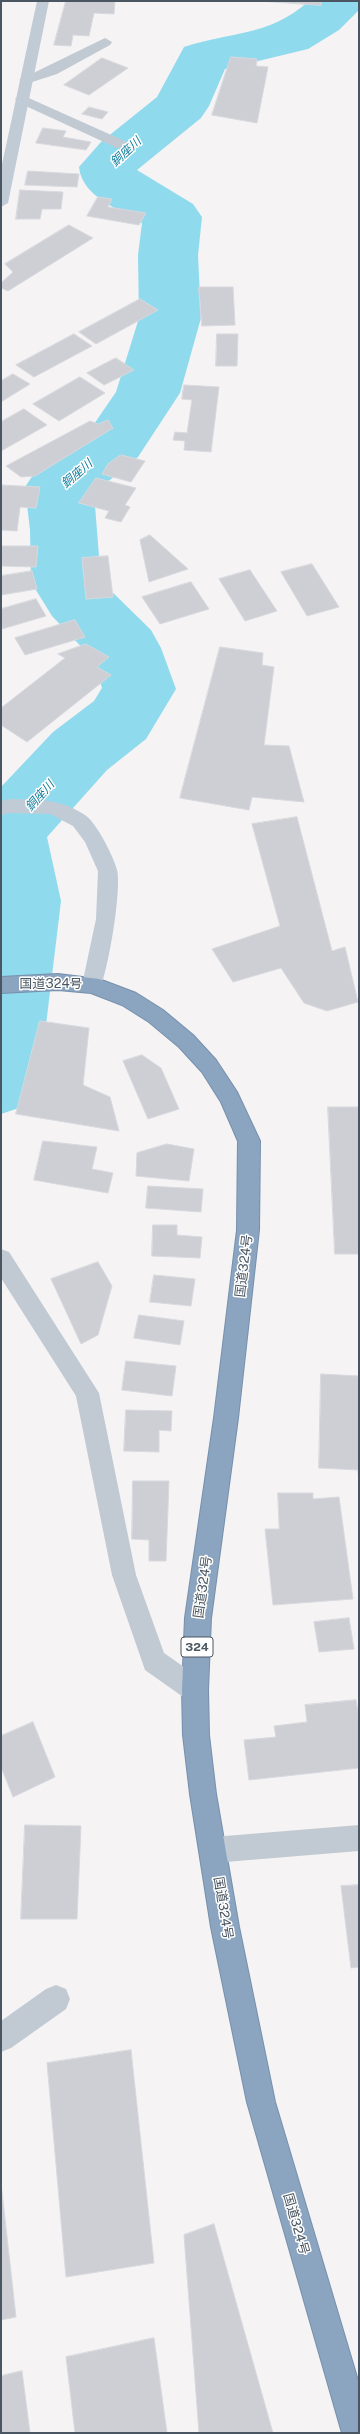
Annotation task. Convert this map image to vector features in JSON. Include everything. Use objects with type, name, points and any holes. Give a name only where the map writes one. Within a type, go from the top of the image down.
[{"type":"highway","name":"国道324号","points":[[1,985],[58,982],[92,985],[129,999],[156,1016],[186,1041],[209,1066],[230,1098],[249,1142],[248,1230],[226,1418],[198,1618],[195,1690],[197,1742],[203,1794],[225,1927],[261,2102],[358,2433]]},
{"type":"street","points":[[1,203],[43,1]]},
{"type":"street","points":[[26,80],[52,71],[105,42]]},
{"type":"street","points":[[22,99],[122,145]]},
{"type":"street","points":[[5,807],[53,807],[80,821],[93,839],[108,871],[106,919],[92,985]]},
{"type":"street","points":[[1,1259],[87,1393],[124,1575],[154,1661],[195,1690]]},
{"type":"street","points":[[213,1850],[359,1838]]},
{"type":"street","points":[[1,2038],[56,1999]]},
{"type":"building","points":[[66,1],[115,1],[114,14],[94,13],[89,36],[73,35],[71,46],[54,45]]},
{"type":"building","points":[[259,1],[321,1],[321,5]]},
{"type":"building","points":[[231,57],[257,59],[256,66],[268,67],[257,123],[212,115]]},
{"type":"building","points":[[102,58],[128,68],[89,95],[64,85]]},
{"type":"building","points":[[89,107],[108,112],[102,119],[82,114]]},
{"type":"building","points":[[43,128],[66,131],[63,137],[91,142],[86,150],[36,143]]},
{"type":"building","points":[[28,171],[79,174],[77,187],[25,185]]},
{"type":"building","points":[[20,190],[63,192],[61,209],[42,209],[40,219],[16,219]]},
{"type":"building","points":[[98,197],[112,199],[108,207],[146,213],[139,225],[87,216]]},
{"type":"building","points":[[69,225],[93,238],[8,291],[1,288],[1,283],[13,272],[5,264]]},
{"type":"building","points":[[199,287],[233,287],[235,325],[202,326]]},
{"type":"building","points":[[140,299],[158,310],[96,344],[79,332]]},
{"type":"building","points":[[74,334],[92,346],[34,377],[16,365]]},
{"type":"building","points":[[217,334],[238,334],[237,366],[216,366]]},
{"type":"building","points":[[116,358],[134,370],[104,385],[87,373]]},
{"type":"building","points":[[13,374],[30,384],[1,402],[1,381]]},
{"type":"building","points":[[80,377],[105,393],[59,421],[33,404]]},
{"type":"building","points":[[184,385],[219,387],[211,452],[184,450],[185,441],[173,440],[175,432],[187,433],[192,400],[182,399]]},
{"type":"building","points":[[24,409],[47,425],[1,451],[1,422]]},
{"type":"building","points":[[108,420],[113,428],[35,476],[21,477],[6,466],[90,421],[98,424]]},
{"type":"building","points":[[121,455],[145,461],[131,482],[102,474],[108,464]]},
{"type":"building","points":[[96,478],[136,488],[125,505],[130,507],[121,522],[105,518],[109,511],[79,503]]},
{"type":"building","points":[[1,485],[40,487],[36,508],[20,507],[17,531],[1,530]]},
{"type":"building","points":[[150,535],[188,569],[149,582],[140,540]]},
{"type":"building","points":[[1,546],[38,546],[36,567],[1,566]]},
{"type":"building","points":[[108,556],[113,597],[86,599],[82,558]]},
{"type":"building","points":[[312,564],[339,607],[307,616],[281,572]]},
{"type":"building","points":[[250,570],[277,611],[245,621],[219,579]]},
{"type":"building","points":[[32,571],[37,589],[1,595],[1,576]]},
{"type":"building","points":[[191,582],[209,609],[160,624],[142,597]]},
{"type":"building","points":[[36,599],[46,616],[2,629],[1,609]]},
{"type":"building","points":[[75,620],[85,637],[25,655],[15,638]]},
{"type":"building","points":[[86,644],[109,657],[97,667],[111,675],[27,742],[1,725],[1,708],[65,658],[58,654]]},
{"type":"building","points":[[220,647],[263,653],[262,665],[274,667],[264,745],[289,746],[304,802],[252,797],[249,810],[180,798]]},
{"type":"building","points":[[297,817],[332,951],[345,947],[358,1002],[327,1011],[304,1003],[281,968],[233,982],[212,949],[280,926],[252,824]]},
{"type":"building","points":[[40,1021],[89,1028],[83,1085],[110,1097],[119,1131],[16,1114]]},
{"type":"building","points":[[142,1055],[161,1068],[179,1109],[148,1119],[123,1061]]},
{"type":"building","points":[[328,1107],[359,1107],[359,1254],[335,1254]]},
{"type":"building","points":[[43,1141],[97,1147],[92,1169],[113,1173],[108,1193],[34,1180]]},
{"type":"building","points":[[167,1144],[194,1149],[189,1181],[136,1176],[137,1153]]},
{"type":"building","points":[[148,1186],[203,1189],[201,1212],[146,1208]]},
{"type":"building","points":[[153,1225],[177,1225],[177,1235],[202,1237],[200,1258],[152,1256]]},
{"type":"building","points":[[98,1262],[112,1286],[98,1335],[81,1344],[51,1279]]},
{"type":"building","points":[[154,1275],[195,1279],[191,1306],[150,1302]]},
{"type":"building","points":[[139,1315],[184,1321],[180,1345],[134,1338]]},
{"type":"building","points":[[126,1361],[176,1366],[172,1396],[122,1390]]},
{"type":"building","points":[[321,1374],[359,1376],[359,1488],[358,1470],[319,1468]]},
{"type":"building","points":[[126,1410],[172,1411],[171,1431],[159,1430],[159,1452],[124,1451]]},
{"type":"building","points":[[133,1481],[169,1481],[166,1561],[149,1561],[149,1540],[132,1539]]},
{"type":"building","points":[[278,1493],[313,1493],[313,1499],[339,1497],[353,1599],[273,1605],[265,1529],[279,1529]]},
{"type":"building","points":[[349,1618],[354,1649],[319,1652],[314,1622]]},
{"type":"building","points":[[356,1700],[359,1717],[359,1768],[249,1780],[244,1740],[276,1737],[274,1726],[307,1722],[305,1705]]},
{"type":"building","points":[[33,1722],[55,1777],[13,1797],[1,1767],[1,1736]]},
{"type":"building","points":[[25,1825],[81,1826],[77,1919],[21,1919]]},
{"type":"building","points":[[359,1885],[359,1967],[351,1968],[341,1886]]},
{"type":"building","points":[[131,2050],[154,2263],[66,2277],[47,2063]]},
{"type":"building","points":[[1,2183],[16,2317],[1,2320]]},
{"type":"building","points":[[214,2224],[273,2433],[199,2433],[184,2235]]},
{"type":"building","points":[[154,2338],[167,2433],[75,2433],[66,2357]]},
{"type":"building","points":[[22,2371],[30,2433],[1,2433],[1,2376]]},
{"type":"waterway","name":"銅座川","points":[[1,1079],[4,1075],[4,1025],[21,901],[7,831],[80,751],[120,720],[139,689],[125,648],[77,599],[66,582],[64,530],[59,487],[115,442],[148,393],[170,318],[168,255],[172,217],[116,183],[109,177],[108,167],[121,154],[181,106],[203,59],[222,53],[271,44],[289,38],[313,24],[339,1]]}]
